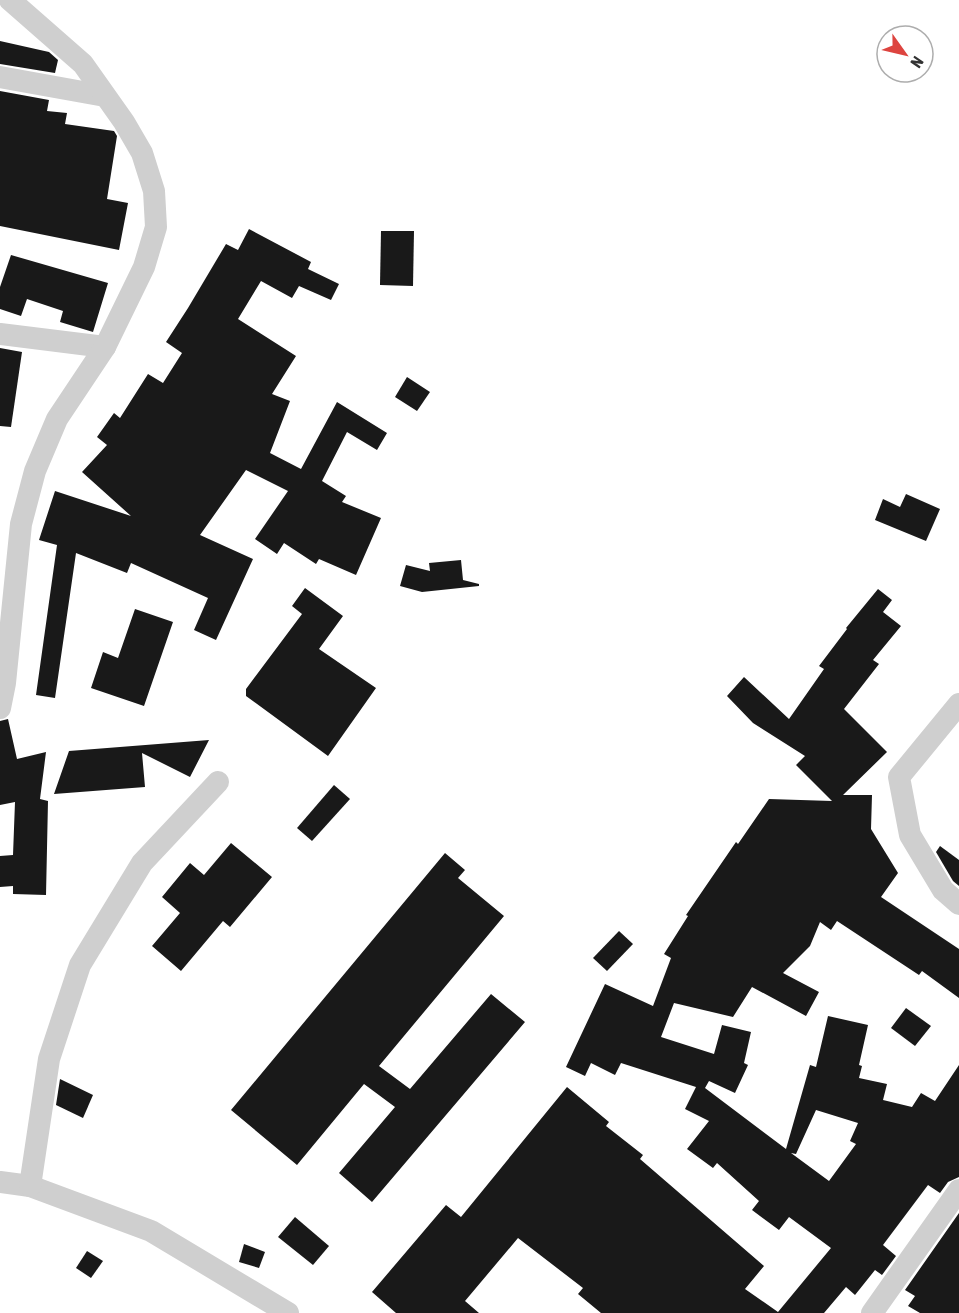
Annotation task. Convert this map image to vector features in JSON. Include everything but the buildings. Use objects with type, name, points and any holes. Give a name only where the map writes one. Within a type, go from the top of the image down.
[{"type":"street","points":[[0,708],[5,683],[21,524],[35,471],[57,419],[105,347],[144,267],[156,227],[154,191],[142,153],[83,64],[10,0]]},
{"type":"street","points":[[0,77],[105,96]]},
{"type":"street","points":[[0,334],[105,347]]},
{"type":"street","points":[[959,704],[899,777],[910,835],[943,890],[959,904]]},
{"type":"street","points":[[30,1186],[49,1059],[80,965],[142,863],[218,782]]},
{"type":"street","points":[[0,1182],[30,1186],[151,1231],[288,1313]]},
{"type":"street","points":[[872,1313],[959,1190]]}]
